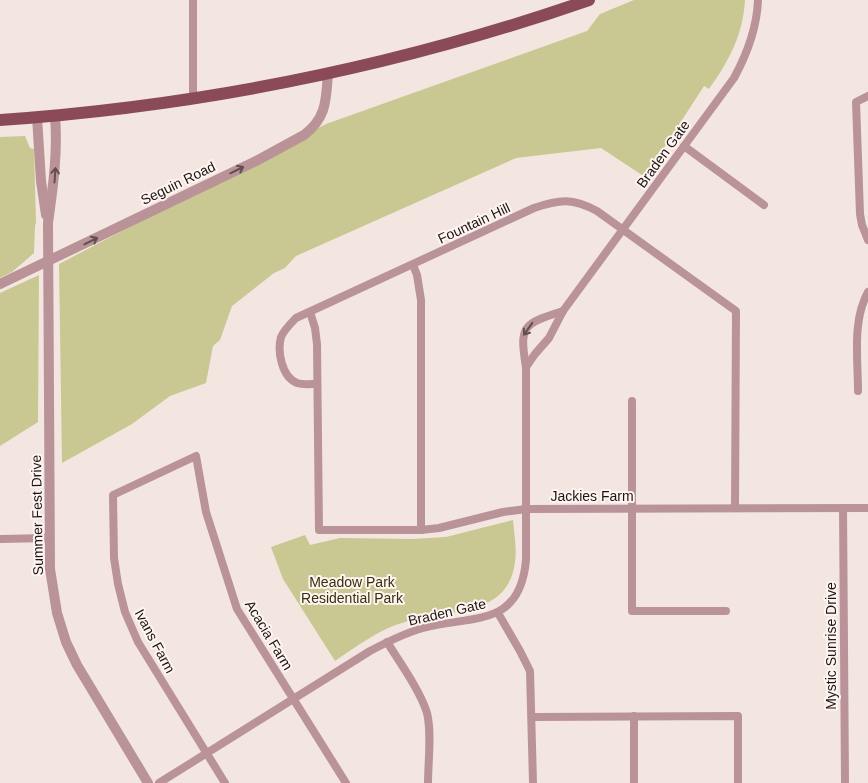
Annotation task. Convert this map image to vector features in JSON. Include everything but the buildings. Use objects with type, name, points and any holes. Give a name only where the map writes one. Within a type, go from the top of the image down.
[{"type":"main road","points":[[0,120],[55,116],[193,99],[328,73],[401,57],[456,42],[538,18],[589,0]]},
{"type":"street","points":[[193,0],[193,99]]},
{"type":"street","name":"Braden Gate","points":[[526,368],[549,338],[562,311],[734,78],[744,60],[750,41],[758,10],[758,0]]},
{"type":"street","name":"Seguin Road","points":[[0,284],[256,161],[304,135],[311,130],[322,116],[328,73]]},
{"type":"street","points":[[868,96],[856,102],[860,214],[868,240]]},
{"type":"street","name":"Summer Fest Drive","points":[[55,116],[57,138],[55,180],[48,223],[47,263],[51,578],[57,613],[76,665],[148,783]]},
{"type":"street","name":"Summer Fest Drive","points":[[37,117],[41,182],[48,223]]},
{"type":"street","points":[[684,146],[764,205]]},
{"type":"street","name":"Fountain Hill","points":[[317,384],[297,383],[287,376],[281,361],[280,348],[282,337],[296,318],[534,208],[550,202],[575,201],[597,211],[736,311],[735,508]]},
{"type":"street","points":[[860,214],[868,210]]},
{"type":"street","points":[[413,265],[417,275],[421,300],[422,530]]},
{"type":"street","points":[[858,391],[858,327],[862,302],[868,292]]},
{"type":"street","name":"Braden Gate","points":[[159,783],[387,642],[422,628],[498,613],[511,602],[519,589],[524,575],[526,368],[523,335],[527,327],[534,321],[562,311]]},
{"type":"street","points":[[310,312],[316,336],[317,384]]},
{"type":"street","name":"Jackies Farm","points":[[317,384],[319,530],[422,530],[439,528],[503,512],[526,509],[868,508]]},
{"type":"street","points":[[632,401],[632,611],[726,611]]},
{"type":"street","name":"Ivans Farm","points":[[196,456],[113,495],[114,558],[125,612],[138,642],[225,783]]},
{"type":"street","name":"Acacia Farm","points":[[196,456],[206,512],[234,602],[346,783]]},
{"type":"street","name":"Mystic Sunrise Drive","points":[[843,508],[845,783]]},
{"type":"street","points":[[0,539],[49,538]]},
{"type":"street","points":[[498,613],[530,671],[533,783]]},
{"type":"street","points":[[387,642],[422,701],[427,713],[429,725],[428,783]]},
{"type":"street","points":[[634,716],[634,783]]},
{"type":"street","points":[[532,717],[738,716],[738,783]]},
{"type":"green space","points":[[634,0],[745,0],[738,36],[729,58],[709,89],[704,86],[645,177],[601,148],[516,158],[296,256],[285,268],[274,273],[232,306],[220,340],[213,346],[206,383],[170,396],[132,424],[62,463],[59,264],[326,124],[587,31],[600,14]]},
{"type":"green space","points":[[25,136],[30,148],[34,149],[36,223],[34,253],[12,272],[0,278],[0,137]]},
{"type":"green space","points":[[39,275],[38,422],[0,446],[0,293]]},
{"type":"green space","name":"Meadow Park Residential Park","points":[[513,520],[516,546],[515,562],[510,580],[501,594],[488,603],[473,608],[395,625],[368,639],[335,661],[283,579],[271,547],[305,535],[310,545],[340,538],[412,539],[446,537]]}]
